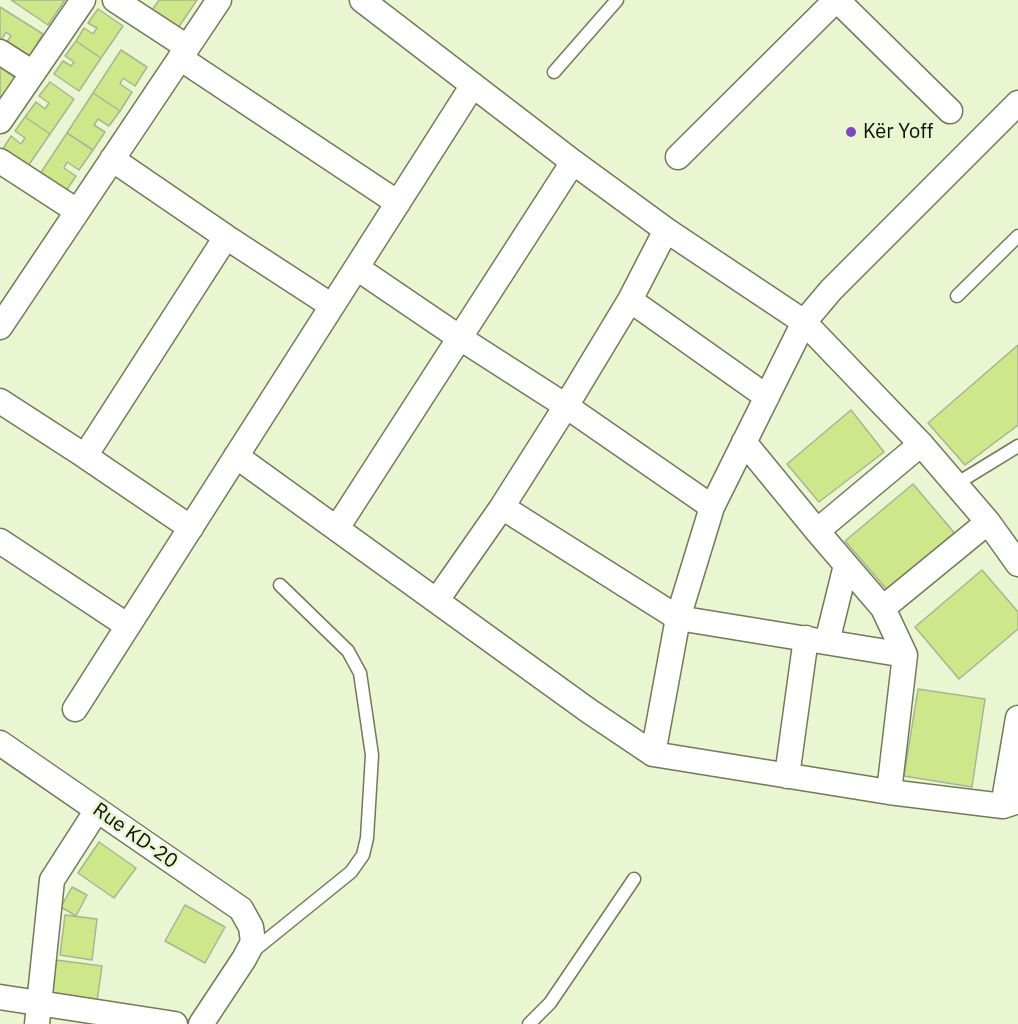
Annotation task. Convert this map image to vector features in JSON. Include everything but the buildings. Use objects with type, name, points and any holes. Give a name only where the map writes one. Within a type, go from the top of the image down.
[{"type":"street","points":[[0,121],[83,0]]},
{"type":"street","points":[[115,0],[183,52],[398,203]]},
{"type":"street","points":[[0,327],[219,0]]},
{"type":"street","points":[[362,0],[573,162],[666,230],[804,322],[921,444],[988,522],[1018,564]]},
{"type":"street","points":[[678,157],[837,0],[950,111]]},
{"type":"street","points":[[0,52],[33,73]]},
{"type":"street","points":[[75,710],[473,85]]},
{"type":"street","points":[[653,754],[678,618],[712,507],[804,322],[831,290],[1018,103]]},
{"type":"street","points":[[112,159],[332,306]]},
{"type":"street","points":[[0,161],[76,211]]},
{"type":"street","points":[[337,528],[573,162]]},
{"type":"street","points":[[437,600],[502,507],[566,406],[630,300],[666,230]]},
{"type":"street","points":[[86,456],[226,237]]},
{"type":"street","points":[[357,268],[566,406],[712,507]]},
{"type":"street","points":[[630,300],[767,397]]},
{"type":"street","points":[[0,400],[190,528]]},
{"type":"street","points":[[744,442],[883,608],[905,655],[889,792]]},
{"type":"street","points":[[817,531],[921,444]]},
{"type":"street","points":[[236,456],[589,711],[653,754],[889,792],[1011,803],[1018,718]]},
{"type":"street","points":[[502,507],[678,618],[905,655]]},
{"type":"street","points":[[883,608],[988,522]]},
{"type":"street","points":[[0,541],[128,626]]},
{"type":"street","points":[[787,776],[817,640],[846,565]]},
{"type":"street","name":"Rue KD-20","points":[[0,744],[241,909],[251,927],[248,950]]},
{"type":"street","points":[[38,1013],[52,880],[97,810]]},
{"type":"street","points":[[201,1024],[248,950]]},
{"type":"street","points":[[0,997],[38,1013],[175,1024]]},
{"type":"lane","points":[[554,72],[617,0]]},
{"type":"lane","points":[[957,296],[1018,236]]},
{"type":"lane","points":[[956,484],[1018,446]]},
{"type":"lane","points":[[248,950],[351,872],[363,855],[367,838],[372,755],[360,673],[348,651],[280,585]]},
{"type":"lane","points":[[529,1024],[550,1003],[634,879]]},
{"type":"place","name":"Kër Yoff","points":[[851,132]]}]
